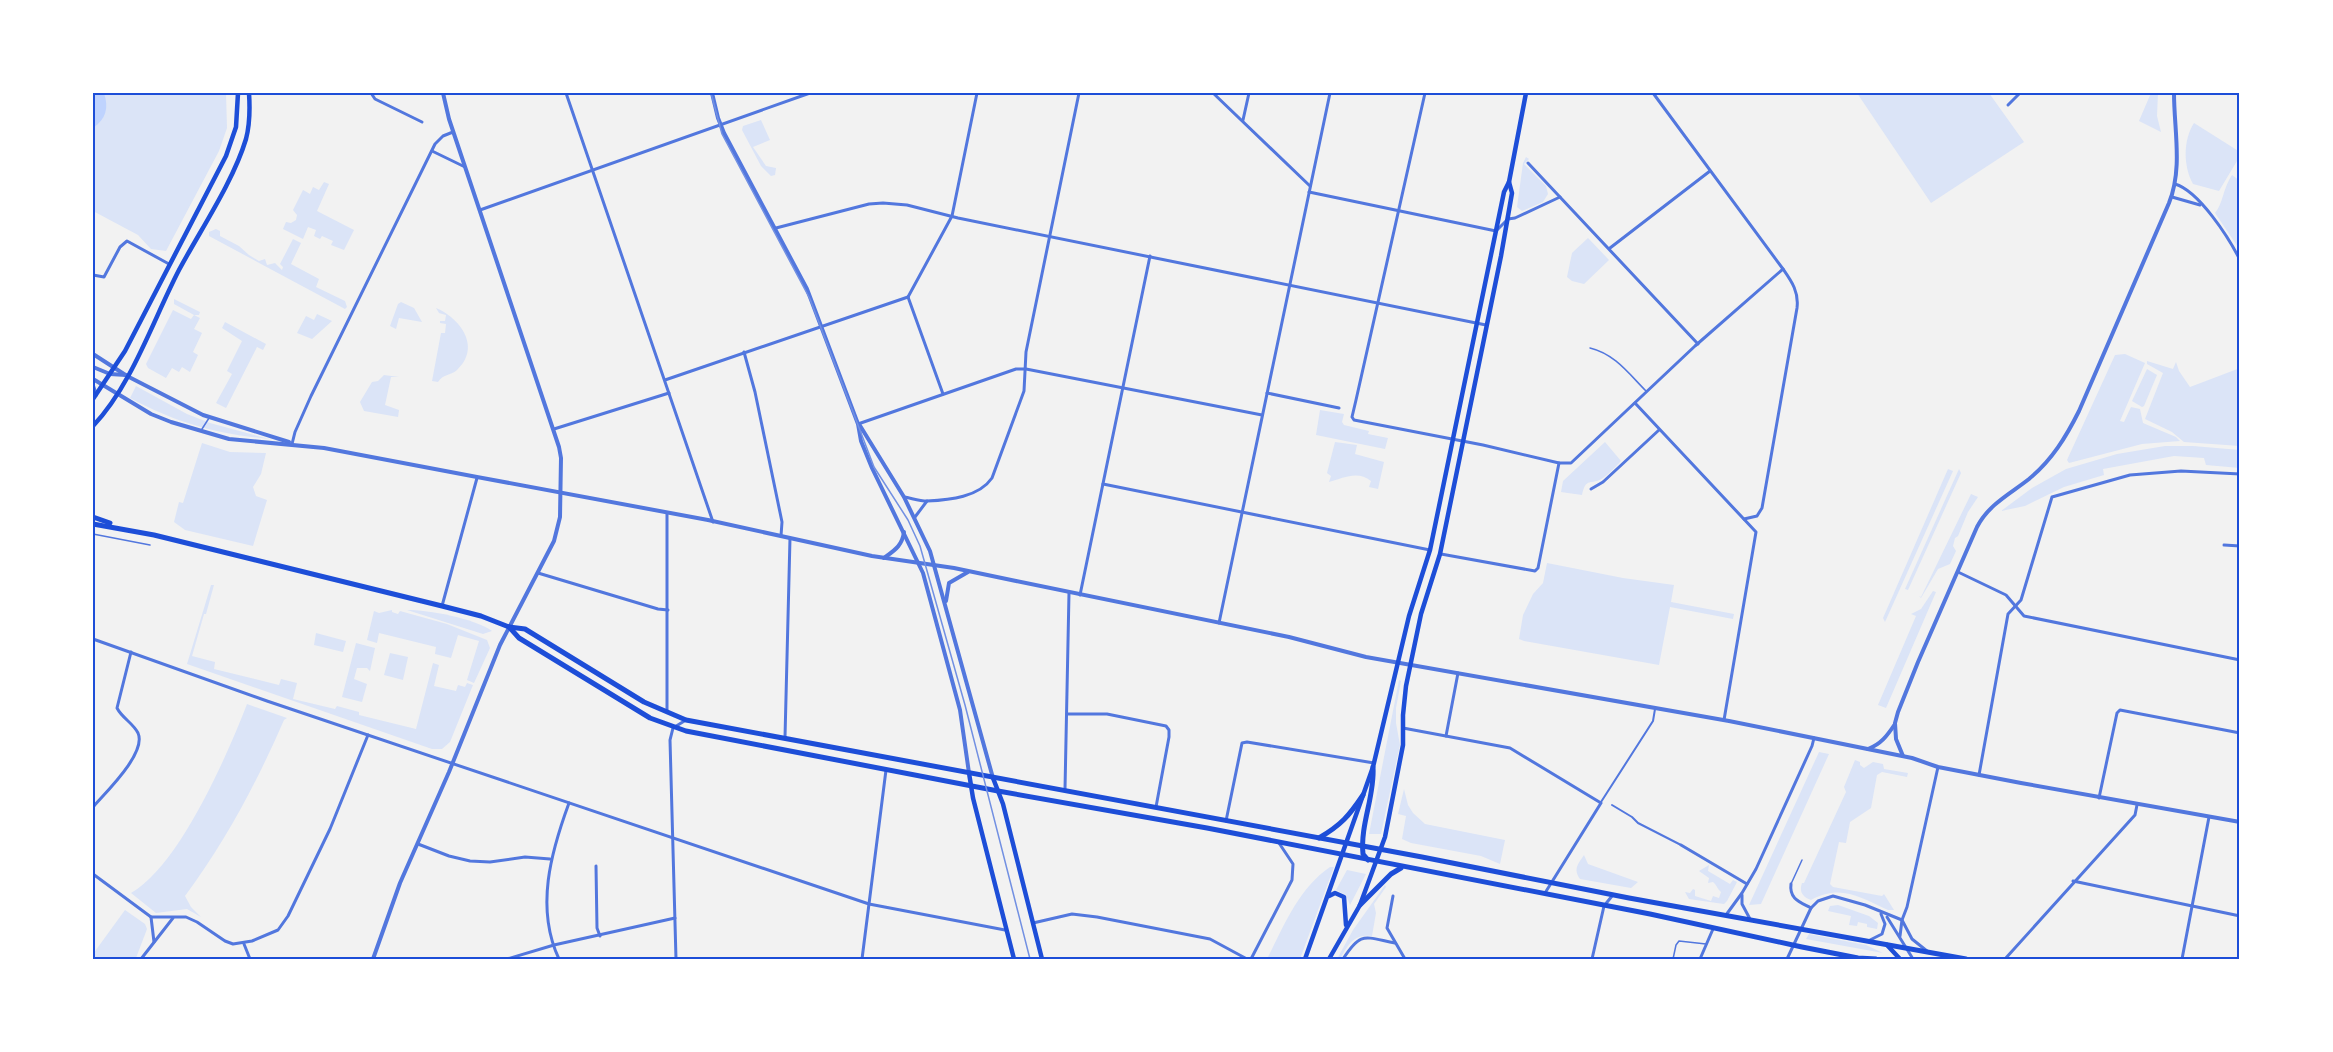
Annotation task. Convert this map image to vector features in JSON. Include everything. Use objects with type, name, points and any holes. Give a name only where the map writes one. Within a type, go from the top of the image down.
[{"type":"main road","points":[[95,397],[115,367],[232,143],[238,111],[237,93]]},
{"type":"main road","points":[[93,426],[117,394],[242,149],[249,124],[249,93]]},
{"type":"main road","points":[[1305,959],[1374,765],[1409,616],[1430,550],[1526,93]]},
{"type":"main road","points":[[1360,905],[1372,861],[1385,837],[1401,753],[1404,699],[1421,614],[1440,554],[1463,442],[1508,219],[1512,193],[1509,182]]},
{"type":"main road","points":[[93,517],[120,527],[442,606],[481,616],[509,627],[525,629],[644,702],[686,720],[1966,959]]},
{"type":"main road","points":[[93,524],[120,527]]},
{"type":"main road","points":[[509,627],[519,638],[650,718],[673,728],[1544,894],[1859,958],[1876,959]]},
{"type":"main road","points":[[1372,861],[1363,854],[1362,847],[1374,765]]},
{"type":"main road","points":[[969,773],[1014,959]]},
{"type":"main road","points":[[993,778],[1003,804],[1042,959]]},
{"type":"main road","points":[[1319,838],[1348,818],[1363,795]]},
{"type":"main road","points":[[1329,959],[1360,905],[1384,880],[1403,868]]},
{"type":"main road","points":[[1328,897],[1335,893],[1344,897],[1346,928]]},
{"type":"main road","points":[[1887,945],[1900,959]]},
{"type":"street","points":[[371,93],[375,99],[422,122]]},
{"type":"street","points":[[373,959],[400,883],[509,627],[538,573],[559,524],[561,458],[465,167],[443,93]]},
{"type":"street","points":[[566,93],[713,522]]},
{"type":"street","points":[[712,93],[721,125],[807,289],[858,424],[861,441],[919,564],[960,710],[969,773]]},
{"type":"street","points":[[480,210],[810,93]]},
{"type":"street","points":[[665,380],[909,297],[952,216],[977,93]]},
{"type":"street","points":[[903,497],[927,501],[975,493],[992,478],[1024,391],[1026,352],[1079,93]]},
{"type":"street","points":[[1213,93],[1310,186]]},
{"type":"street","points":[[1243,120],[1249,93]]},
{"type":"street","points":[[1219,623],[1330,93]]},
{"type":"street","points":[[1425,93],[1352,417],[1354,420],[1559,463],[1571,463],[1698,344],[1783,269]]},
{"type":"street","points":[[2008,105],[2020,93]]},
{"type":"street","points":[[1866,749],[1886,738],[1895,723],[1907,687],[1985,513],[2039,469],[2065,439],[2079,411],[2175,184],[2174,93]]},
{"type":"street","points":[[1656,94],[1796,288],[1798,303],[1762,508],[1757,516],[1744,519]]},
{"type":"street","points":[[292,444],[311,396],[432,151],[439,139],[454,132]]},
{"type":"street","points":[[432,151],[465,167]]},
{"type":"street","points":[[1528,163],[1698,344]]},
{"type":"street","points":[[1610,248],[1711,170]]},
{"type":"street","points":[[2175,184],[2186,189],[2219,225],[2240,260]]},
{"type":"street","points":[[1309,192],[1496,231],[1508,219],[1515,218],[1560,197]]},
{"type":"street","points":[[2171,197],[2202,206]]},
{"type":"street","points":[[776,228],[869,204],[907,205],[1486,326]]},
{"type":"street","points":[[93,275],[99,278],[104,277],[120,247],[127,242],[170,264]]},
{"type":"street","points":[[1080,596],[1150,256]]},
{"type":"street","points":[[909,297],[943,394]]},
{"type":"street","points":[[744,352],[755,392],[780,513],[781,536]]},
{"type":"street","points":[[93,354],[115,367],[120,373]]},
{"type":"street","points":[[93,367],[110,374],[127,375],[210,418],[274,436],[292,444]]},
{"type":"street","points":[[858,424],[1016,369],[1026,369],[1262,416]]},
{"type":"street","points":[[93,379],[151,414],[200,432],[229,439],[292,444],[477,477],[713,522],[882,558],[969,572],[1289,637],[1335,651],[1724,720],[1903,756],[1938,767],[2240,822]]},
{"type":"street","points":[[93,386],[95,397]]},
{"type":"street","points":[[553,429],[669,393]]},
{"type":"street","points":[[1267,393],[1339,408]]},
{"type":"street","points":[[1635,403],[1756,532],[1724,720]]},
{"type":"street","points":[[858,424],[915,517],[934,565],[993,778]]},
{"type":"street","points":[[1590,489],[1603,482],[1659,430]]},
{"type":"street","points":[[1440,554],[1535,571],[1538,568],[1559,463]]},
{"type":"street","points":[[1979,775],[2008,614],[2022,596],[2052,497],[2130,475],[2181,471],[2240,474]]},
{"type":"street","points":[[442,606],[477,477]]},
{"type":"street","points":[[1102,484],[1430,550]]},
{"type":"street","points":[[915,517],[927,501]]},
{"type":"street","points":[[667,514],[667,712]]},
{"type":"street","points":[[882,558],[898,548],[902,543],[904,532]]},
{"type":"street","points":[[785,739],[790,538]]},
{"type":"street","points":[[2224,545],[2240,546]]},
{"type":"street","points":[[946,604],[949,582],[969,572]]},
{"type":"street","points":[[1958,572],[2006,595],[2024,616],[2240,660]]},
{"type":"street","points":[[538,573],[668,610]]},
{"type":"street","points":[[1065,791],[1069,593]]},
{"type":"street","points":[[93,639],[452,764],[868,904],[1007,930]]},
{"type":"street","points":[[93,807],[127,766],[138,747],[137,732],[117,708],[131,652]]},
{"type":"street","points":[[1446,736],[1458,673]]},
{"type":"street","points":[[1544,894],[1653,721],[1655,709]]},
{"type":"street","points":[[2099,798],[2117,713],[2120,710],[2240,733]]},
{"type":"street","points":[[1067,714],[1107,714],[1166,726],[1169,730],[1169,737],[1156,808]]},
{"type":"street","points":[[676,959],[670,740],[673,728],[686,720]]},
{"type":"street","points":[[1895,723],[1898,746],[1903,756]]},
{"type":"street","points":[[1403,728],[1510,748],[1601,802]]},
{"type":"street","points":[[93,874],[151,917],[186,917],[233,944],[244,943],[278,930],[288,916],[335,818],[368,735]]},
{"type":"street","points":[[1726,915],[1747,884],[1808,756],[1814,738]]},
{"type":"street","points":[[1226,821],[1242,743],[1289,748],[1374,765]]},
{"type":"street","points":[[1900,936],[1938,767]]},
{"type":"street","points":[[862,959],[887,769]]},
{"type":"street","points":[[559,959],[547,906],[550,859],[569,803]]},
{"type":"street","points":[[1612,805],[1638,823],[1681,845],[1747,884]]},
{"type":"street","points":[[2005,959],[2135,815],[2137,805]]},
{"type":"street","points":[[2182,959],[2209,817]]},
{"type":"street","points":[[1033,923],[1072,914],[1097,917],[1209,939],[1249,959],[1292,880],[1294,870],[1291,859],[1279,843]]},
{"type":"street","points":[[417,844],[470,861],[490,862],[525,857],[550,859]]},
{"type":"street","points":[[596,866],[597,928],[600,936]]},
{"type":"street","points":[[2073,881],[2240,916]]},
{"type":"street","points":[[1791,884],[1794,898],[1811,908]]},
{"type":"street","points":[[1742,893],[1742,904],[1750,919]]},
{"type":"street","points":[[1592,959],[1604,906],[1614,895]]},
{"type":"street","points":[[1787,959],[1811,908],[1827,896],[1833,896],[1902,920],[1912,939],[1928,951]]},
{"type":"street","points":[[1393,897],[1388,928],[1405,959]]},
{"type":"street","points":[[1881,912],[1888,918],[1900,936],[1904,948],[1913,959]]},
{"type":"street","points":[[1868,941],[1882,934],[1885,921],[1881,912]]},
{"type":"street","points":[[151,917],[154,944]]},
{"type":"street","points":[[141,959],[173,918]]},
{"type":"street","points":[[507,959],[554,945],[675,918]]},
{"type":"street","points":[[1700,959],[1713,929]]},
{"type":"street","points":[[1343,959],[1354,942],[1361,938],[1395,943]]},
{"type":"street","points":[[244,943],[250,959]]},
{"type":"lane","points":[[1590,348],[1604,351],[1615,359],[1647,392]]},
{"type":"lane","points":[[200,432],[210,418]]},
{"type":"lane","points":[[93,534],[150,544]]},
{"type":"lane","points":[[1791,884],[1802,860]]},
{"type":"lane","points":[[1673,959],[1679,941],[1706,944]]},
{"type":"shaded area","points":[[93,93],[226,93],[227,128],[219,151],[166,251],[151,249],[138,235],[93,211]]},
{"type":"shaded area","points":[[1857,93],[1989,93],[2024,142],[1931,203]]},
{"type":"shaded area","points":[[2151,93],[2158,93],[2157,116],[2161,132],[2139,121]]},
{"type":"shaded area","points":[[761,120],[770,140],[753,147],[766,166],[776,168],[775,175],[771,176],[761,166],[742,130],[743,126]]},
{"type":"shaded area","points":[[2194,123],[2240,152],[2240,156],[2219,191],[2193,184],[2187,169],[2186,145]]},
{"type":"shaded area","points":[[1526,157],[1529,159],[1524,164],[1546,186],[1548,194],[1543,202],[1522,211],[1517,207],[1523,163]]},
{"type":"shaded area","points":[[2232,175],[2240,181],[2240,250],[2215,213]]},
{"type":"shaded area","points":[[324,182],[329,184],[317,211],[354,230],[344,250],[331,245],[333,241],[322,236],[320,239],[314,236],[316,230],[308,227],[303,239],[283,229],[286,222],[291,223],[296,220],[297,215],[293,210],[303,190],[310,194],[313,187],[319,190]]},
{"type":"shaded area","points":[[216,229],[220,231],[220,236],[239,246],[249,255],[259,261],[265,259],[267,265],[275,263],[282,270],[283,267],[280,264],[293,239],[301,243],[291,264],[319,279],[316,287],[345,301],[347,307],[345,309],[209,236],[209,232]]},
{"type":"shaded area","points":[[1588,238],[1609,260],[1584,284],[1567,277],[1572,253]]},
{"type":"shaded area","points":[[174,299],[200,312],[199,315],[194,315],[174,304]]},
{"type":"shaded area","points":[[401,302],[414,308],[422,322],[399,318],[396,329],[390,326],[398,304]]},
{"type":"shaded area","points":[[436,308],[453,319],[460,326],[468,343],[468,352],[464,361],[457,370],[438,382],[432,381],[441,333],[445,333],[446,324],[440,321],[445,321],[446,315],[439,313]]},
{"type":"shaded area","points":[[173,310],[191,319],[194,315],[200,318],[194,329],[202,333],[193,352],[198,355],[190,372],[182,367],[179,372],[172,368],[166,378],[148,368],[146,364]]},
{"type":"shaded area","points":[[317,314],[332,321],[312,339],[297,333],[306,316],[314,320]]},
{"type":"shaded area","points":[[225,322],[266,344],[263,350],[257,347],[226,408],[216,403],[232,374],[227,371],[242,341],[222,328]]},
{"type":"shaded area","points":[[2125,354],[2145,363],[2120,421],[2124,422],[2131,407],[2140,409],[2143,423],[2176,437],[2180,441],[2142,444],[2069,463],[2067,460],[2115,355]]},
{"type":"shaded area","points":[[2147,361],[2173,369],[2176,362],[2190,387],[2240,368],[2240,446],[2184,442],[2172,432],[2145,419],[2163,373],[2147,364]]},
{"type":"shaded area","points":[[2147,369],[2157,375],[2142,407],[2132,401]]},
{"type":"shaded area","points":[[384,375],[399,377],[391,377],[385,405],[399,410],[398,417],[364,411],[360,402],[372,382],[378,381]]},
{"type":"shaded area","points":[[136,386],[187,414],[210,423],[269,439],[232,434],[181,421],[130,398]]},
{"type":"shaded area","points":[[1320,410],[1344,414],[1342,422],[1344,425],[1369,431],[1368,434],[1388,438],[1385,449],[1316,435]]},
{"type":"shaded area","points":[[1335,442],[1357,445],[1355,454],[1384,462],[1378,489],[1369,487],[1371,481],[1356,475],[1329,482],[1331,476],[1327,473]]},
{"type":"shaded area","points":[[1605,442],[1621,461],[1603,478],[1587,483],[1582,495],[1561,492],[1563,481]]},
{"type":"shaded area","points":[[202,443],[230,452],[266,453],[261,474],[253,487],[256,496],[267,500],[253,546],[185,530],[174,522],[179,502],[183,503]]},
{"type":"shaded area","points":[[2165,446],[2240,450],[2240,468],[2206,465],[2204,458],[2174,456],[2103,469],[2104,475],[2064,487],[2025,506],[2001,511],[2032,488],[2066,469],[2117,454]]},
{"type":"shaded area","points":[[1948,469],[1953,471],[1885,622],[1883,618]]},
{"type":"shaded area","points":[[1959,469],[1961,473],[1908,590],[1905,589]]},
{"type":"shaded area","points":[[1971,494],[1978,497],[1955,538],[1953,546],[1956,551],[1950,564],[1938,569],[1921,598],[1919,596],[1921,597]]},
{"type":"shaded area","points":[[1547,563],[1623,578],[1674,585],[1671,602],[1734,614],[1733,619],[1670,607],[1659,665],[1524,641],[1519,639],[1523,615],[1533,594],[1543,583]]},
{"type":"shaded area","points":[[211,585],[214,585],[192,656],[215,662],[214,669],[279,685],[281,679],[297,683],[293,699],[335,709],[337,706],[359,712],[359,715],[416,729],[433,663],[439,665],[434,686],[456,691],[458,685],[465,687],[467,683],[473,685],[450,742],[442,749],[432,749],[187,664]]},
{"type":"shaded area","points":[[1933,591],[1936,592],[1886,708],[1878,705],[1916,616],[1911,614],[1921,609]]},
{"type":"shaded area","points":[[392,610],[398,614],[400,611],[447,624],[487,640],[490,648],[474,683],[467,680],[479,641],[458,635],[451,658],[435,654],[436,647],[379,633],[377,643],[367,640],[374,611],[379,613]]},
{"type":"shaded area","points":[[407,610],[451,616],[474,622],[492,631],[483,634]]},
{"type":"shaded area","points":[[316,633],[346,641],[343,652],[314,645]]},
{"type":"shaded area","points":[[356,643],[375,648],[370,671],[367,668],[357,668],[354,679],[367,684],[362,702],[342,697]]},
{"type":"shaded area","points":[[390,653],[408,657],[403,680],[384,675]]},
{"type":"shaded area","points":[[1399,680],[1401,681],[1396,723],[1400,745],[1381,834],[1369,834]]},
{"type":"shaded area","points":[[247,704],[287,718],[227,832],[185,896],[191,907],[201,917],[187,909],[156,913],[131,893],[149,879],[184,835],[214,780]]},
{"type":"shaded area","points":[[1819,752],[1829,754],[1761,904],[1749,905]]},
{"type":"shaded area","points":[[1855,760],[1860,762],[1864,768],[1873,762],[1883,764],[1884,769],[1908,773],[1907,777],[1882,772],[1877,775],[1871,808],[1850,822],[1846,843],[1839,842],[1830,884],[1833,887],[1882,896],[1884,894],[1894,910],[1888,910],[1850,894],[1832,893],[1811,900],[1801,891],[1802,883],[1804,883],[1846,792],[1844,787]]},
{"type":"shaded area","points":[[1404,789],[1408,805],[1425,824],[1505,840],[1500,864],[1481,856],[1411,843],[1402,839],[1406,816],[1398,814]]},
{"type":"shaded area","points":[[1584,855],[1588,864],[1638,882],[1631,888],[1580,879],[1577,869]]},
{"type":"shaded area","points":[[1709,865],[1708,871],[1730,884],[1733,880],[1737,882],[1724,904],[1689,899],[1685,892],[1690,893],[1693,889],[1695,896],[1711,901],[1713,896],[1719,898],[1721,892],[1713,882],[1708,883],[1709,878],[1699,871]]},
{"type":"shaded area","points":[[1330,867],[1334,867],[1300,959],[1267,959],[1300,897]]},
{"type":"shaded area","points":[[1347,870],[1366,874],[1350,905],[1346,895],[1336,890]]},
{"type":"shaded area","points":[[1385,885],[1386,887],[1374,904],[1376,913],[1372,936],[1356,939],[1340,959],[1337,959],[1353,930]]},
{"type":"shaded area","points":[[1838,905],[1869,916],[1878,923],[1877,929],[1858,922],[1857,926],[1849,925],[1851,916],[1828,911],[1830,906]]},
{"type":"shaded area","points":[[125,910],[145,924],[147,929],[136,958],[93,959],[93,954]]},
{"type":"shaded area","points":[[1809,934],[1866,945],[1883,953],[1806,939]]},
{"type":"water","points":[[93,93],[104,93],[106,104],[104,117],[93,128]]},
{"type":"tram line","points":[[711,93],[722,134],[810,299],[874,467],[908,520],[920,546],[965,705],[1030,959]]}]
